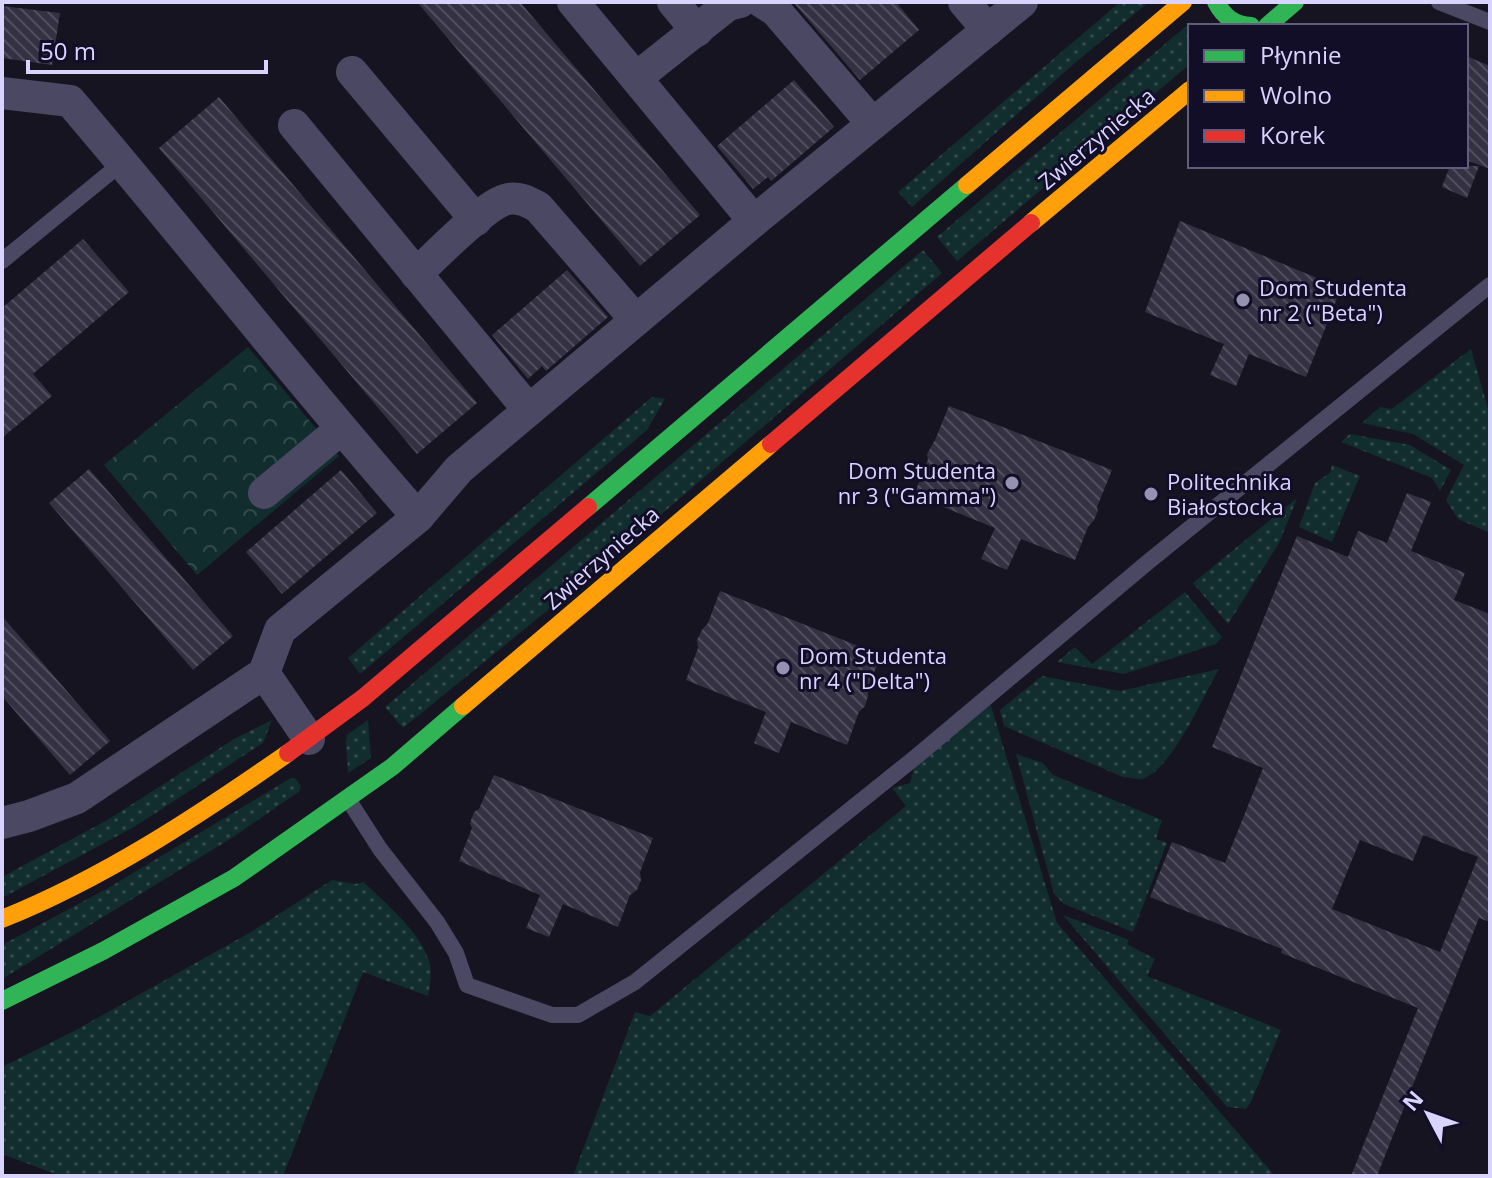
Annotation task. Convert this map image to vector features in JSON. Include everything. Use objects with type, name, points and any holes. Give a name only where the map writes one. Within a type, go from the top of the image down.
[{"type":"main road","name":"Zwierzyniecka","points":[[2,919],[105,869],[176,829],[253,779],[314,747],[363,698],[1183,2]]},
{"type":"main road","points":[[1216,2],[1223,14],[1236,24]]},
{"type":"main road","points":[[1272,21],[1295,2]]},
{"type":"main road","name":"Zwierzyniecka","points":[[2,1001],[166,918],[234,878],[392,767],[1188,92]]},
{"type":"main road","points":[[292,838],[315,808],[319,795]]},
{"type":"street","points":[[573,2],[754,221]]},
{"type":"street","points":[[673,2],[697,31]]},
{"type":"street","points":[[636,78],[728,5],[740,2]]},
{"type":"street","points":[[762,2],[776,11],[872,123]]},
{"type":"street","points":[[964,2],[988,30]]},
{"type":"street","points":[[2,823],[77,798],[264,673],[280,630],[418,517],[459,469],[872,123],[1022,2]]},
{"type":"street","points":[[352,72],[476,220]]},
{"type":"street","points":[[2,93],[70,101],[341,429],[418,517]]},
{"type":"street","points":[[294,125],[528,411]]},
{"type":"street","points":[[416,274],[489,208],[506,199],[522,199],[538,207],[636,320]]},
{"type":"street","points":[[264,493],[341,429]]},
{"type":"street","points":[[264,673],[314,747]]},
{"type":"lane","points":[[1439,2],[1490,22]]},
{"type":"lane","points":[[2,261],[123,162]]},
{"type":"lane","points":[[347,798],[380,849],[437,922],[456,953],[467,985],[552,1015],[578,1015],[635,982],[917,756],[1148,562],[1490,285]]},
{"type":"green space","points":[[1120,2],[1149,2],[912,207],[898,192]]},
{"type":"green space","points":[[1188,25],[1188,66],[957,261],[937,237]]},
{"type":"green space","points":[[923,250],[942,273],[586,579],[403,728],[385,707]]},
{"type":"green space","points":[[248,347],[339,456],[197,575],[104,465]]},
{"type":"green space","points":[[1471,349],[1490,416],[1490,533],[1458,519],[1446,500],[1464,465],[1413,434],[1362,423],[1380,407],[1392,409]]},
{"type":"green space","points":[[652,397],[665,399],[647,430],[360,674],[348,658]]},
{"type":"green space","points":[[1350,434],[1410,445],[1451,470],[1440,491],[1432,478],[1341,442]]},
{"type":"green space","points":[[1332,465],[1360,476],[1332,542],[1299,527],[1315,483],[1330,473]]},
{"type":"green space","points":[[1297,498],[1279,543],[1228,624],[1193,583]]},
{"type":"green space","points":[[1185,592],[1222,637],[1216,644],[1124,674],[1057,662],[1075,647],[1092,664]]},
{"type":"green space","points":[[1219,669],[1175,748],[1153,773],[1142,779],[1123,777],[1004,726],[1000,710],[1042,676],[1120,691]]},
{"type":"green space","points":[[988,696],[1057,923],[1275,1176],[573,1176],[635,1012],[650,1016],[906,806],[892,788],[910,783],[917,756]]},
{"type":"green space","points":[[272,720],[263,743],[134,827],[2,898],[2,877],[109,819],[234,739]]},
{"type":"green space","points":[[368,720],[371,758],[348,773],[347,735]]},
{"type":"green space","points":[[1016,754],[1043,763],[1053,775],[1162,820],[1156,839],[1167,843],[1133,932],[1064,904],[1054,894]]},
{"type":"green space","points":[[295,778],[301,786],[299,792],[230,839],[2,979],[2,945],[110,887]]},
{"type":"green space","points":[[332,880],[355,884],[364,882],[412,930],[426,953],[431,969],[428,996],[363,972],[283,1176],[61,1176],[2,1154],[2,1067],[74,1031],[251,932]]},
{"type":"green space","points":[[1063,915],[1129,940],[1127,944],[1155,959],[1147,976],[1281,1030],[1246,1109],[1227,1107]]},
{"type":"building","points":[[417,2],[520,2],[700,215],[640,266]]},
{"type":"building","points":[[793,2],[896,2],[919,30],[860,80]]},
{"type":"building","points":[[2,6],[60,13],[52,65],[2,58]]},
{"type":"building","points":[[1468,57],[1490,66],[1490,169],[1468,161]]},
{"type":"building","points":[[794,80],[834,127],[771,181],[768,177],[753,189],[717,146]]},
{"type":"building","points":[[219,97],[477,403],[417,454],[159,148]]},
{"type":"building","points":[[1479,166],[1467,198],[1442,187],[1449,168]]},
{"type":"building","name":"Dom Studenta nr 2 (\"Beta\")","points":[[1180,221],[1341,288],[1306,377],[1249,354],[1236,386],[1210,375],[1224,344],[1145,312]]},
{"type":"building","points":[[83,239],[129,292],[33,374],[52,396],[2,438],[2,308]]},
{"type":"building","points":[[567,270],[608,317],[546,371],[542,366],[528,379],[492,335]]},
{"type":"building","name":"Dom Studenta nr 3 (\"Gamma\")","points":[[949,406],[1112,470],[1098,511],[1075,560],[1021,539],[1007,570],[981,559],[995,528],[914,495],[928,459],[927,454]]},
{"type":"building","points":[[89,469],[233,636],[193,670],[49,503]]},
{"type":"building","points":[[341,470],[377,513],[282,594],[246,552]]},
{"type":"building","points":[[1407,493],[1431,502],[1411,551],[1465,573],[1454,600],[1490,614],[1490,922],[1479,918],[1377,1176],[1351,1176],[1418,1008],[1281,953],[1282,949],[1150,897],[1172,842],[1225,863],[1263,768],[1212,747],[1297,536],[1348,557],[1358,531],[1387,543]],"holes":[[[1423,835],[1478,857],[1440,952],[1332,909],[1360,840],[1413,861]]]},
{"type":"building","name":"Dom Studenta nr 4 (\"Delta\")","points":[[720,591],[881,655],[868,688],[865,706],[859,712],[847,745],[791,722],[779,753],[766,748],[754,743],[766,712],[686,680],[698,648],[697,640],[708,623]]},
{"type":"building","points":[[2,616],[110,741],[70,775],[2,696]]},
{"type":"building","points":[[494,775],[653,838],[640,872],[641,880],[637,890],[630,895],[618,927],[563,904],[549,937],[526,928],[540,895],[459,861],[472,828],[470,823],[474,812],[479,809]]},
{"type":"traffic: fast","points":[[1216,2],[1222,12],[1239,24]]},
{"type":"traffic: fast","points":[[1269,24],[1295,2]]},
{"type":"traffic: fast","points":[[588,507],[967,185]]},
{"type":"traffic: fast","points":[[2,1001],[103,951],[234,878],[392,767],[463,706]]},
{"type":"traffic: slow","points":[[967,185],[1183,2]]},
{"type":"traffic: slow","points":[[1031,223],[1188,92]]},
{"type":"traffic: slow","points":[[463,706],[771,444]]},
{"type":"traffic: slow","points":[[2,919],[114,865],[220,800],[288,753]]},
{"type":"traffic: jam","points":[[771,444],[1031,223]]},
{"type":"traffic: jam","points":[[288,753],[363,698],[588,507]]},
{"type":"place","name":"Dom Studenta nr 2 (\"Beta\")","points":[[1243,300]]},
{"type":"place","name":"Dom Studenta nr 3 (\"Gamma\")","points":[[1012,483]]},
{"type":"place","name":"Politechnika Białostocka","points":[[1151,494]]},
{"type":"place","name":"Dom Studenta nr 4 (\"Delta\")","points":[[783,668]]}]
